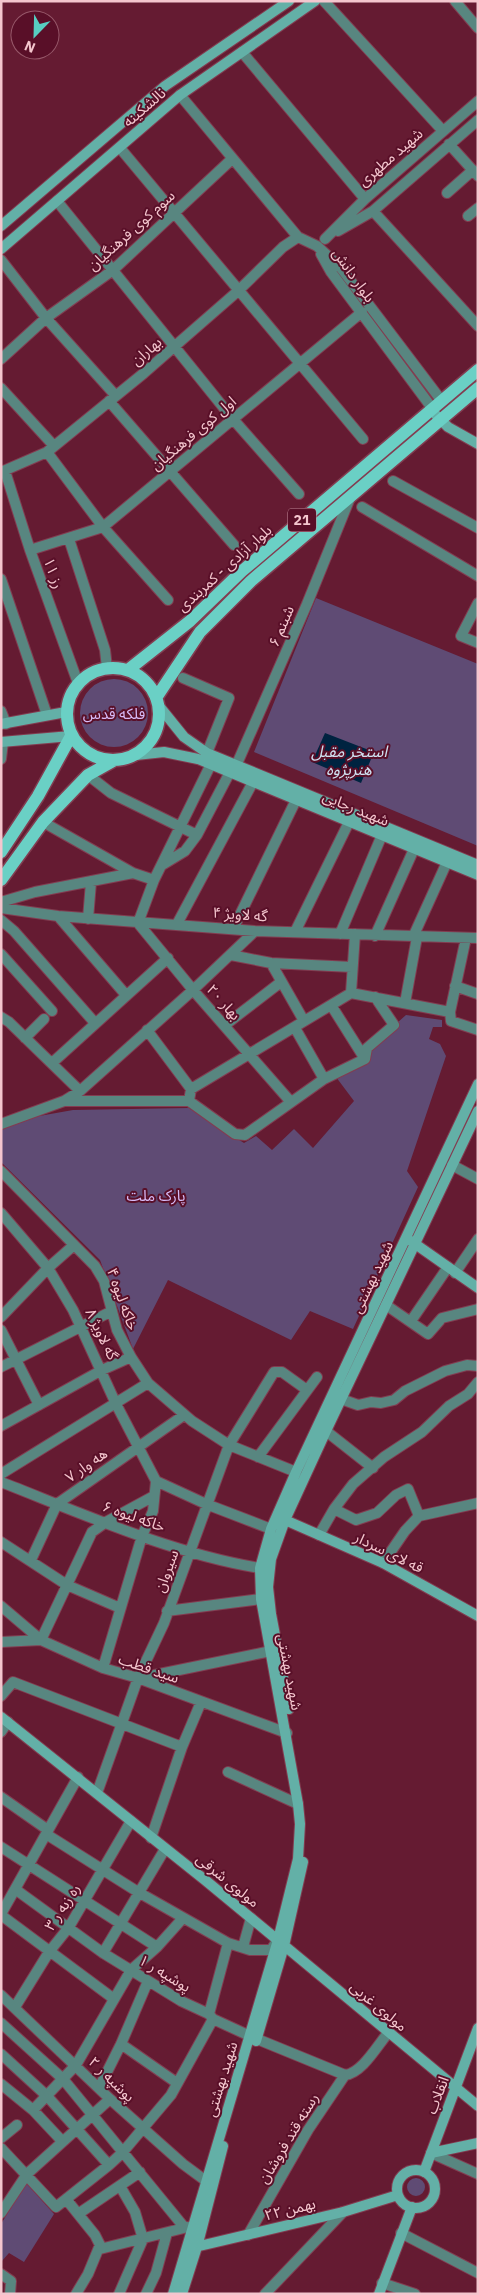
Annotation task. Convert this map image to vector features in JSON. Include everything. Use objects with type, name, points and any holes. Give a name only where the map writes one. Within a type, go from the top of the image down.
[{"type":"main road","name":"نالشکینه","points":[[1,226],[165,86],[289,1]]},
{"type":"main road","name":"نالشکینه","points":[[1,249],[180,95],[316,1]]},
{"type":"main road","points":[[46,188],[57,201]]},
{"type":"main road","name":"بلوار آزادی - کمربندی","points":[[128,670],[190,622],[242,571],[478,370]]},
{"type":"main road","name":"بلوار آزادی - کمربندی","points":[[158,702],[200,632],[251,581],[350,497],[445,424],[450,412],[478,388]]},
{"type":"main road","points":[[437,404],[450,412]]},
{"type":"main road","points":[[437,404],[445,424],[478,444]]},
{"type":"main road","points":[[190,622],[200,632]]},
{"type":"main road","points":[[136,755],[125,760],[100,759],[89,754],[79,746],[71,736],[68,728],[66,712],[69,697],[78,684],[96,671],[107,668],[128,670],[145,682],[158,702]]},
{"type":"main road","name":"شهید رجایی","points":[[158,702],[184,737],[206,753],[254,782],[478,874]]},
{"type":"main road","name":"21","points":[[136,755],[147,746],[155,734],[159,720],[158,702]]},
{"type":"main road","points":[[4,724],[66,712]]},
{"type":"main road","points":[[2,742],[71,736]]},
{"type":"main road","points":[[1,852],[38,796],[71,736]]},
{"type":"main road","name":"شهید رجایی","points":[[136,755],[164,752],[183,755],[233,769],[478,865]]},
{"type":"main road","points":[[1,880],[43,822],[88,775],[113,761]]},
{"type":"main road","name":"شهید بهشتی","points":[[281,1943],[298,1859],[300,1824],[287,1733],[261,1599],[260,1568],[271,1529],[296,1472],[478,1084]]},
{"type":"main road","name":"شهید بهشتی","points":[[193,2226],[226,2137],[253,2037],[301,1877],[305,1850],[306,1818],[268,1587],[271,1559],[285,1520],[340,1399],[416,1244],[477,1113]]},
{"type":"main road","points":[[407,1238],[478,1288]]},
{"type":"main road","name":"قه لای سردار","points":[[285,1520],[383,1563],[478,1616]]},
{"type":"main road","name":"مولوی شرقی","points":[[5,1719],[281,1943]]},
{"type":"main road","name":"مولوی غربی","points":[[281,1943],[478,2106]]},
{"type":"main road","name":"انقلاب","points":[[424,2172],[478,2028]]},
{"type":"main road","name":"شهید بهشتی","points":[[182,2294],[192,2248],[193,2226],[253,2037]]},
{"type":"main road","points":[[431,2153],[478,2143]]},
{"type":"main road","points":[[411,2171],[424,2172],[432,2179],[434,2195],[432,2200],[423,2206],[412,2207],[406,2205],[398,2195],[397,2189],[401,2177],[411,2171]]},
{"type":"main road","name":"۲۲ بهمن","points":[[192,2248],[344,2212],[398,2195]]},
{"type":"main road","points":[[379,2294],[412,2207]]},
{"type":"main road","name":"شهید بهشتی","points":[[173,2294],[192,2248]]},
{"type":"street","points":[[324,1],[443,131]]},
{"type":"street","points":[[455,1],[478,28]]},
{"type":"street","points":[[242,52],[365,199]]},
{"type":"street","points":[[180,95],[298,237],[317,246],[324,239],[373,211],[478,120]]},
{"type":"street","name":"شهید مطهری","points":[[324,239],[365,199],[478,101]]},
{"type":"street","points":[[447,193],[475,173],[449,144]]},
{"type":"street","points":[[120,148],[299,366],[363,440]]},
{"type":"street","name":"سوم کوی فرهنگیان","points":[[1,359],[46,318],[113,270],[232,159]]},
{"type":"street","points":[[57,201],[232,418],[299,494]]},
{"type":"street","points":[[468,216],[478,208]]},
{"type":"street","points":[[373,211],[478,326]]},
{"type":"street","name":"بهاران","points":[[3,472],[50,449],[174,347],[238,291],[282,247],[298,237]]},
{"type":"street","name":"بلوار دانش","points":[[317,246],[331,272],[437,404]]},
{"type":"street","name":"بلوار دانش","points":[[317,246],[342,268],[437,404]]},
{"type":"street","points":[[1,260],[170,472],[234,545]]},
{"type":"street","name":"اول کوی فرهنگیان","points":[[30,550],[103,527],[362,312]]},
{"type":"street","points":[[1,388],[50,449],[103,527],[168,600]]},
{"type":"street","name":"رز ۱۱","points":[[3,472],[78,684]]},
{"type":"street","points":[[393,480],[478,528]]},
{"type":"street","name":"شبنم ۶","points":[[162,865],[185,851],[197,835],[233,769],[307,604],[350,497]]},
{"type":"street","points":[[362,507],[478,576]]},
{"type":"street","points":[[69,539],[105,650],[107,668]]},
{"type":"street","points":[[1,579],[47,715]]},
{"type":"street","points":[[478,604],[461,636],[478,642]]},
{"type":"street","points":[[183,678],[229,698],[206,753]]},
{"type":"street","points":[[1,711],[4,724]]},
{"type":"street","points":[[1,759],[2,742]]},
{"type":"street","points":[[138,923],[154,880],[211,764]]},
{"type":"street","points":[[88,775],[111,793],[197,835]]},
{"type":"street","points":[[177,924],[254,782]]},
{"type":"street","points":[[233,929],[296,800]]},
{"type":"street","points":[[43,822],[133,873],[154,880]]},
{"type":"street","points":[[295,932],[349,822]]},
{"type":"street","points":[[340,934],[382,835]]},
{"type":"street","points":[[375,936],[414,849]]},
{"type":"street","points":[[405,1003],[415,937],[447,862]]},
{"type":"street","points":[[1,902],[35,892],[133,873]]},
{"type":"street","points":[[88,919],[91,882]]},
{"type":"street","name":"گه لاویژ ۴","points":[[1,908],[88,919],[255,931],[478,938]]},
{"type":"street","points":[[58,916],[126,995]]},
{"type":"street","points":[[1,920],[14,931],[95,1023]]},
{"type":"street","name":"بهار ۲۰","points":[[138,923],[193,990],[290,1101]]},
{"type":"street","points":[[1,1124],[64,1101],[80,1091],[193,990],[255,931]]},
{"type":"street","points":[[351,993],[356,934]]},
{"type":"street","points":[[450,1017],[466,938]]},
{"type":"street","points":[[1,954],[48,1015],[25,1038]]},
{"type":"street","points":[[231,955],[271,963],[352,967]]},
{"type":"street","points":[[52,1063],[168,958]]},
{"type":"street","points":[[271,963],[304,1021]]},
{"type":"street","points":[[225,1025],[281,982]]},
{"type":"street","points":[[455,986],[478,994]]},
{"type":"street","points":[[191,1089],[351,993],[405,1003],[450,1017],[478,1030]]},
{"type":"street","points":[[365,1059],[367,1048],[394,1025],[375,997]]},
{"type":"street","points":[[331,1005],[365,1059]]},
{"type":"street","points":[[1,1017],[80,1091]]},
{"type":"street","points":[[294,1028],[324,1079]]},
{"type":"street","points":[[147,1030],[191,1089],[189,1101]]},
{"type":"street","points":[[64,1101],[189,1101],[235,1134],[245,1134],[324,1079],[365,1059]]},
{"type":"street","points":[[466,1110],[477,1113]]},
{"type":"street","points":[[452,1165],[478,1179]]},
{"type":"street","name":"خاکه لیوه ۴","points":[[1,1171],[95,1266],[104,1281],[117,1330],[131,1357],[148,1383],[184,1415],[228,1445],[296,1472]]},
{"type":"street","name":"گه لاویژ ۸","points":[[1,1213],[48,1268],[82,1327],[116,1404],[139,1446],[146,1466],[156,1481]]},
{"type":"street","points":[[411,1322],[478,1239]]},
{"type":"street","points":[[1,1317],[48,1268],[74,1245]]},
{"type":"street","points":[[386,1305],[428,1334],[442,1318],[478,1309]]},
{"type":"street","points":[[1,1367],[112,1311]]},
{"type":"street","points":[[1,1330],[17,1358],[39,1405]]},
{"type":"street","points":[[1,1426],[102,1370],[131,1357]]},
{"type":"street","points":[[340,1399],[358,1405],[394,1400],[405,1391],[445,1371],[467,1365],[478,1366]]},
{"type":"street","name":"سیروان","points":[[98,1793],[138,1678],[167,1612],[228,1445],[274,1372],[282,1372],[307,1390]]},
{"type":"street","points":[[258,1457],[317,1377]]},
{"type":"street","points":[[319,1535],[334,1509],[353,1484],[384,1457],[422,1432],[449,1406],[468,1394],[478,1382]]},
{"type":"street","points":[[1,1474],[148,1383]]},
{"type":"street","name":"هه وار ۷","points":[[31,1560],[57,1504],[184,1415]]},
{"type":"street","points":[[326,1431],[373,1468]]},
{"type":"street","points":[[103,1668],[142,1536],[152,1511],[156,1481],[206,1504],[271,1529]]},
{"type":"street","name":"خاکه لیوه ۶","points":[[1,1482],[142,1536],[233,1563],[260,1568]]},
{"type":"street","points":[[334,1509],[356,1520],[377,1513],[396,1495],[408,1489],[419,1516]]},
{"type":"street","points":[[1,1606],[41,1640],[92,1532],[106,1522],[154,1496]]},
{"type":"street","points":[[383,1563],[419,1516],[478,1503]]},
{"type":"street","points":[[1,1542],[67,1585],[120,1608]]},
{"type":"street","points":[[167,1612],[261,1599]]},
{"type":"street","name":"سید قطب","points":[[1,1642],[41,1640],[103,1668],[138,1678],[287,1733]]},
{"type":"street","points":[[138,1678],[271,1651]]},
{"type":"street","points":[[1,1696],[13,1682],[182,1747]]},
{"type":"street","points":[[151,1838],[182,1747],[201,1702]]},
{"type":"street","points":[[1,1732],[5,1719]]},
{"type":"street","points":[[228,1772],[298,1804]]},
{"type":"street","points":[[78,1777],[2,1911],[49,1952],[114,1999]]},
{"type":"street","points":[[1,1797],[102,1870],[228,1942],[243,1947],[271,1950],[281,1943]]},
{"type":"street","name":"ره زبه ر ۳","points":[[15,2007],[49,1952],[69,1927],[131,1821]]},
{"type":"street","points":[[1,1847],[85,1899],[157,1947]]},
{"type":"street","points":[[103,1953],[165,1849]]},
{"type":"street","name":"۱ پوشپه ر","points":[[15,1889],[103,1953],[181,2001],[253,2037],[344,2075]]},
{"type":"street","points":[[33,2110],[76,2065],[131,1970],[157,1947],[183,1918]]},
{"type":"street","points":[[243,1947],[251,1918]]},
{"type":"street","points":[[1,2148],[56,2207],[109,2165],[122,2153],[171,2095],[211,2016],[228,1942]]},
{"type":"street","points":[[99,2088],[121,2044],[148,1980]]},
{"type":"street","name":"پوشپه ر ۲","points":[[1,1995],[110,2099],[183,2164],[206,2181]]},
{"type":"street","points":[[1,2024],[63,2079],[122,2153],[193,2226],[100,2249]]},
{"type":"street","name":"رسته قند فروشان","points":[[248,2235],[308,2130],[344,2075],[350,2074],[362,2064],[388,2033]]},
{"type":"street","points":[[121,2044],[177,2083]]},
{"type":"street","points":[[1,2054],[47,2096],[109,2165]]},
{"type":"street","points":[[1,2084],[33,2110],[62,2141]]},
{"type":"street","points":[[1,2213],[27,2174],[92,2113],[110,2099]]},
{"type":"street","points":[[1,2138],[17,2124]]},
{"type":"street","points":[[431,2153],[478,2174]]},
{"type":"street","points":[[78,2214],[140,2172]]},
{"type":"street","points":[[119,2294],[143,2239],[136,2212],[120,2186]]},
{"type":"street","points":[[66,2199],[95,2235],[100,2249],[76,2294]]},
{"type":"street","points":[[265,2294],[344,2212]]},
{"type":"street","points":[[146,2294],[156,2273],[167,2233]]},
{"type":"street","points":[[402,2233],[478,2273]]},
{"type":"street","points":[[2,2275],[11,2283],[10,2294]]},
{"type":"street","points":[[382,2283],[415,2294]]},
{"type":"green space","points":[[316,598],[478,664],[478,846],[254,752]]},
{"type":"green space","name":"فلکه قدس","points":[[121,679],[133,685],[142,694],[148,706],[146,726],[138,737],[121,747],[107,747],[90,737],[82,726],[80,706],[90,689],[101,681]]},
{"type":"green space","name":"پارک ملت","points":[[406,1015],[442,1020],[442,1027],[433,1027],[429,1039],[440,1044],[446,1056],[407,1171],[418,1187],[353,1329],[310,1311],[291,1340],[168,1280],[133,1349],[100,1260],[1,1162],[1,1129],[28,1118],[73,1110],[189,1108],[244,1143],[256,1136],[272,1150],[294,1129],[313,1148],[354,1101],[336,1077]]},
{"type":"green space","points":[[412,2178],[420,2178],[425,2183],[423,2194],[412,2196],[407,2191],[407,2183]]},
{"type":"green space","points":[[26,2183],[54,2214],[24,2262],[9,2253],[1,2262],[1,2224]]},
{"type":"water","name":"استخر مقبل هنرپژوه","points":[[325,733],[374,752],[361,783],[312,762]]}]
